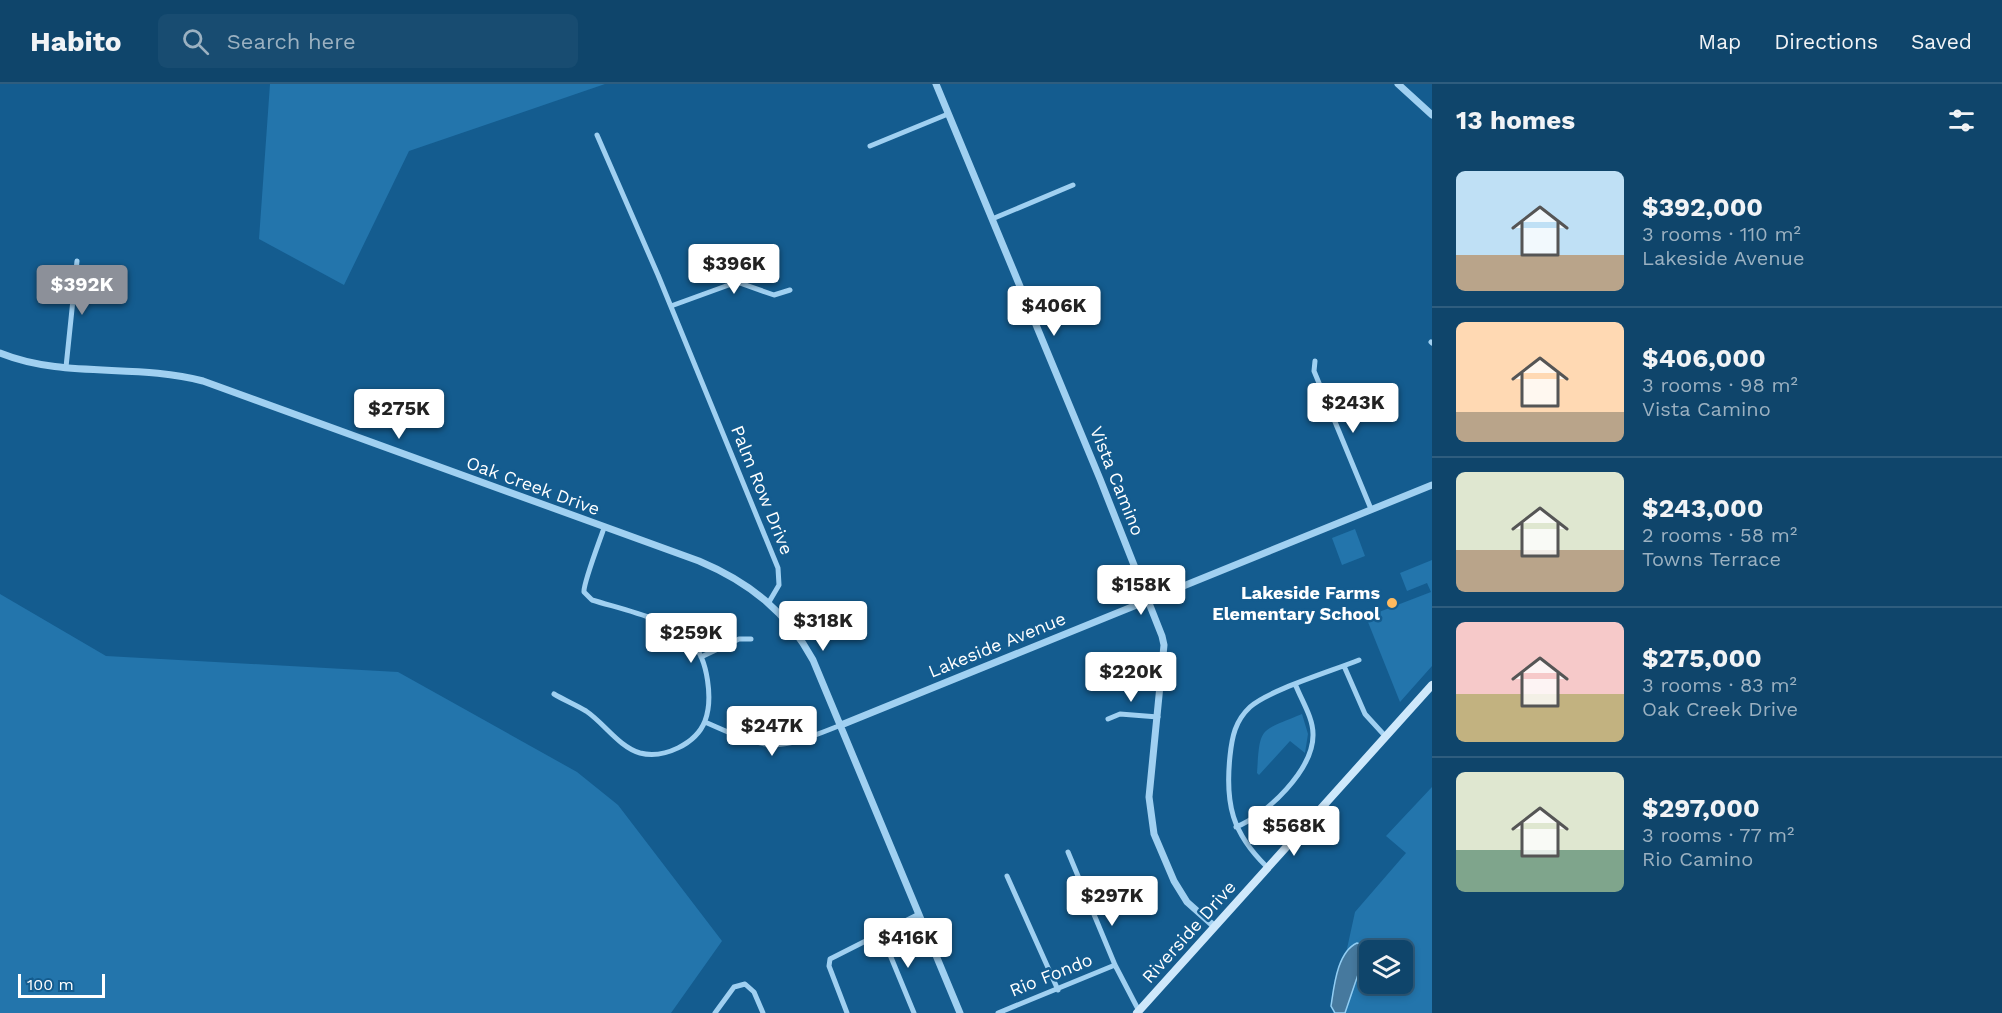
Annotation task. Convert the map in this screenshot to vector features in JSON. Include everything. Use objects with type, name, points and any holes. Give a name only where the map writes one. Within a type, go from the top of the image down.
[{"type":"main road","name":"Riverside Drive","points":[[1138,1012],[1432,686]]},
{"type":"street","name":"Vista Camino","points":[[936,84],[1148,600],[1164,645],[1149,797],[1150,818],[1178,889],[1214,926]]},
{"type":"street","points":[[1398,84],[1432,115]]},
{"type":"street","points":[[870,146],[948,114]]},
{"type":"street","name":"Palm Row Drive","points":[[597,135],[778,568],[779,585],[769,602]]},
{"type":"street","points":[[992,219],[1073,185]]},
{"type":"street","points":[[66,367],[78,261]]},
{"type":"street","points":[[670,306],[737,282],[774,295],[790,290]]},
{"type":"street","name":"Oak Creek Drive","points":[[0,353],[66,367],[180,376],[210,383],[730,574],[769,602]]},
{"type":"street","points":[[1315,361],[1314,371],[1371,509]]},
{"type":"street","name":"Lakeside Avenue","points":[[705,722],[747,740],[778,746],[795,743],[1432,484]]},
{"type":"street","points":[[554,694],[586,711],[623,744],[639,752],[652,754],[688,743],[705,722],[708,685],[701,657],[693,644],[669,626],[592,600],[585,595],[584,584],[591,572],[604,528]]},
{"type":"street","points":[[769,602],[790,624],[807,648],[960,1013]]},
{"type":"street","points":[[701,657],[739,639],[751,639]]},
{"type":"street","points":[[1267,867],[1248,848],[1236,827],[1227,785],[1234,729],[1245,712],[1255,703],[1359,660]]},
{"type":"street","points":[[1344,666],[1365,714],[1386,736]]},
{"type":"street","points":[[1236,827],[1252,821],[1264,812],[1308,759],[1313,742],[1313,729],[1296,686]]},
{"type":"street","points":[[1108,719],[1120,714],[1158,717]]},
{"type":"street","points":[[1068,852],[1138,1012]]},
{"type":"street","points":[[1007,876],[1058,990]]},
{"type":"street","points":[[847,1013],[829,961],[835,955],[919,914]]},
{"type":"street","points":[[881,933],[914,1013]]},
{"type":"street","name":"Rio Fondo","points":[[998,1013],[1116,965]]},
{"type":"street","points":[[715,1013],[734,987],[745,984],[754,992],[763,1013]]},
{"type":"shaded area","points":[[270,84],[605,84],[409,151],[344,285],[259,239]]},
{"type":"shaded area","points":[[1355,529],[1365,556],[1342,565],[1332,538]]},
{"type":"shaded area","points":[[1432,560],[1432,666],[1400,702],[1366,617],[1431,592],[1427,583],[1407,591],[1400,573]]},
{"type":"shaded area","points":[[0,594],[106,656],[398,672],[577,772],[618,805],[722,941],[671,1013],[0,1013]]},
{"type":"shaded area","points":[[1302,714],[1308,734],[1305,753],[1290,741],[1259,775],[1257,773],[1259,746],[1264,733],[1277,724]]},
{"type":"shaded area","points":[[1432,787],[1432,1013],[1333,1013],[1355,912],[1406,853],[1386,836]]},
{"type":"shaded area","points":[[1359,944],[1359,972],[1345,1013],[1335,1013],[1331,1006],[1338,971],[1350,948]]},
{"type":"place","name":"Lakeside Farms Elementary School","points":[[1392,603]]}]
